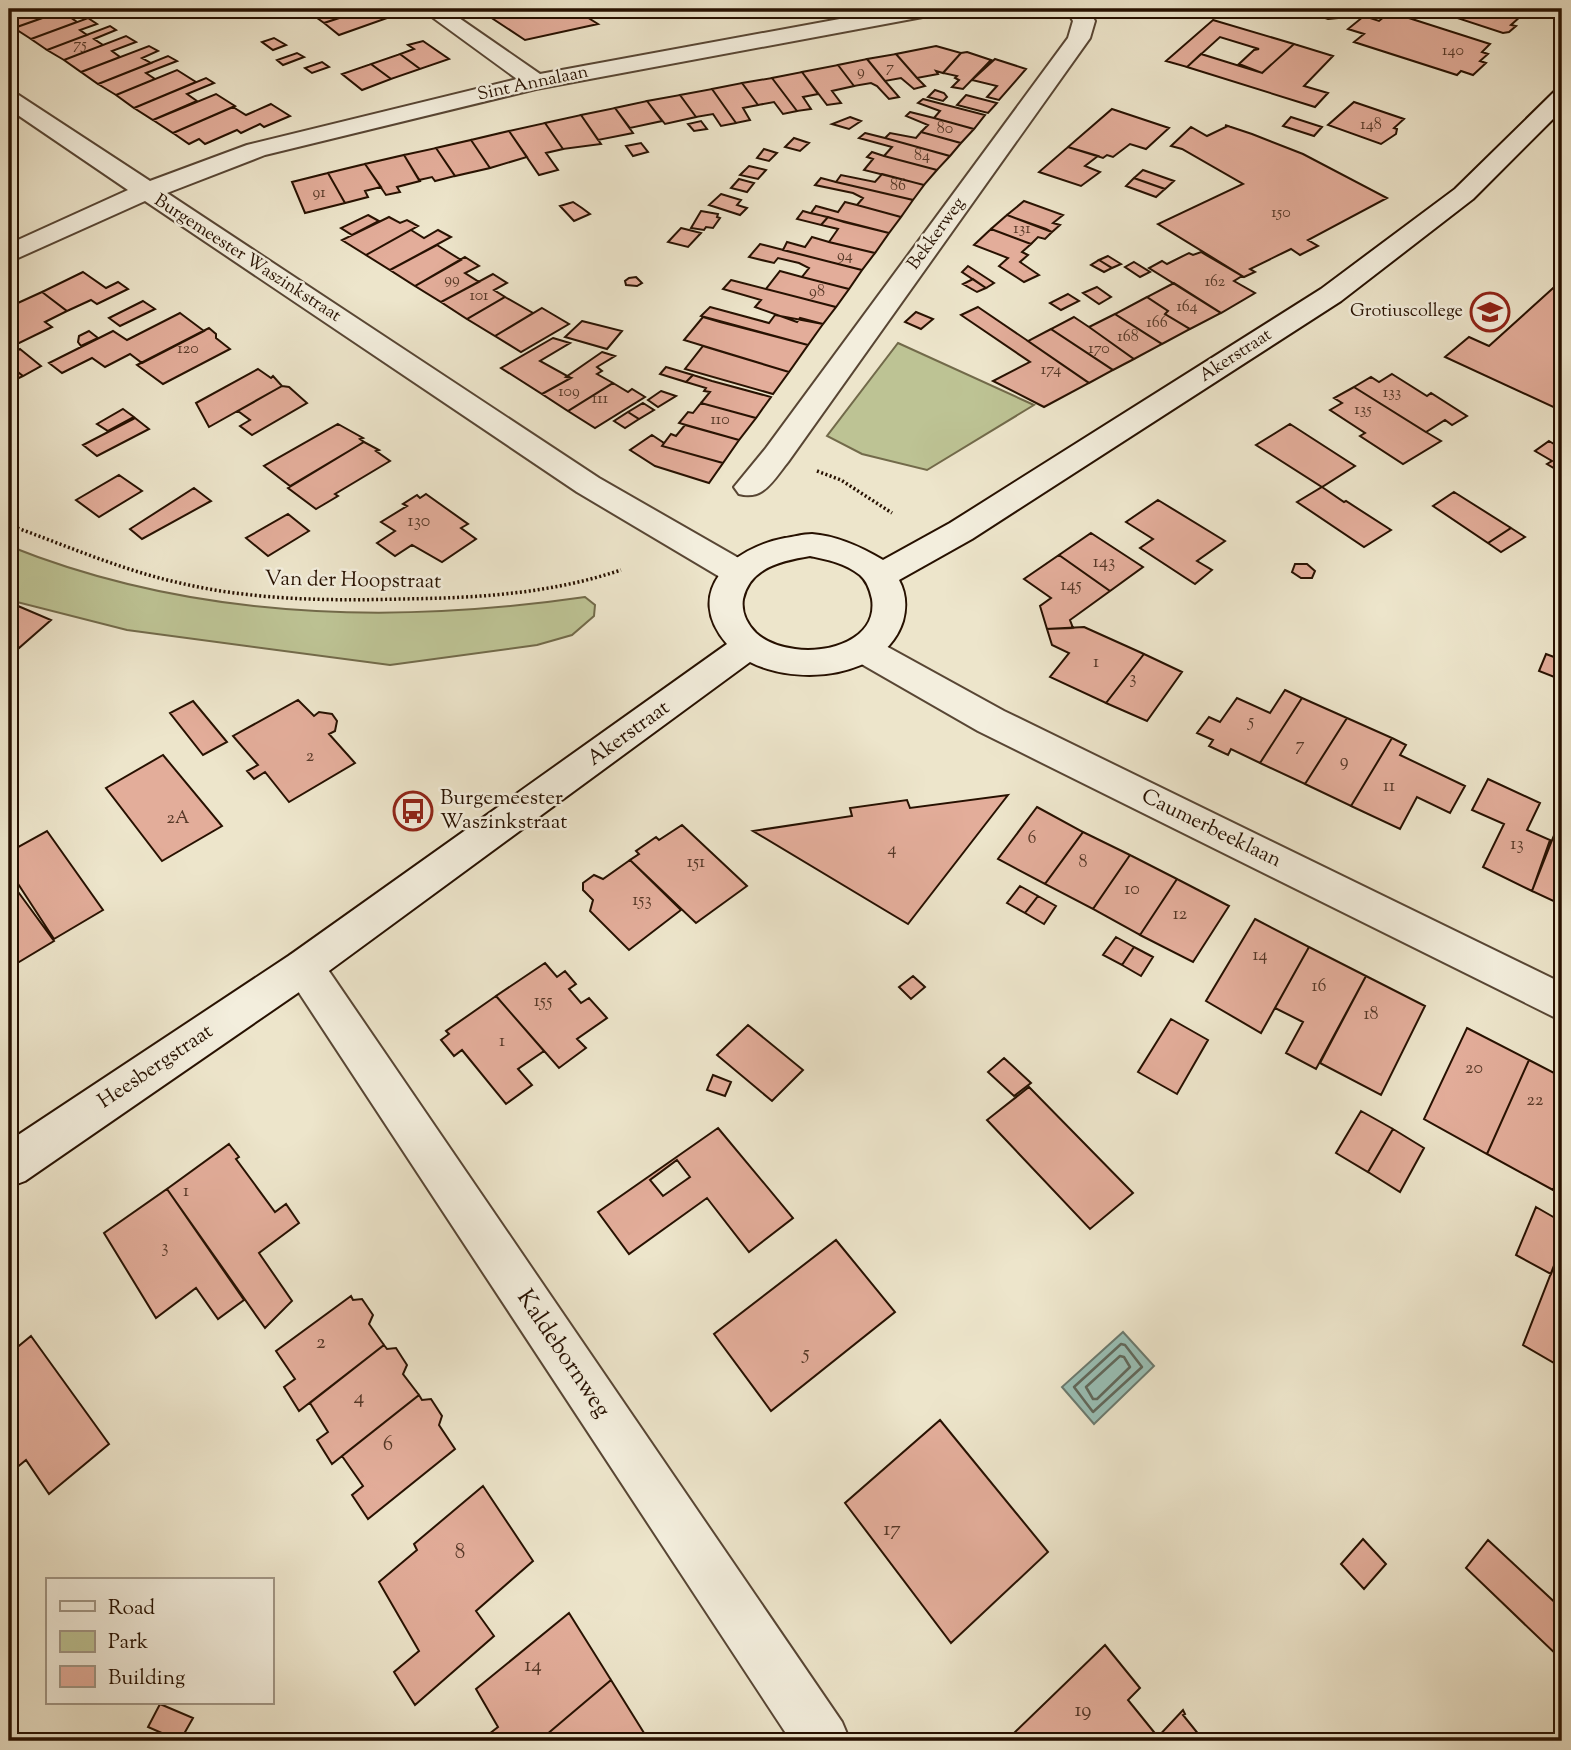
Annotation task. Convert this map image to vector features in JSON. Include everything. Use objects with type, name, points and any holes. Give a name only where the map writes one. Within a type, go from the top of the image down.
[{"type":"street","points":[[432,9],[536,82]]},
{"type":"street","name":"Sint Annalaan","points":[[9,254],[145,192],[256,150],[536,82],[928,9]]},
{"type":"street","name":"Bekkerweg","points":[[750,487],[777,455],[1079,38],[1084,21],[1077,9]]},
{"type":"street","name":"Akerstraat","points":[[881,575],[961,531],[1331,295],[1464,194],[1562,97]]},
{"type":"street","name":"Burgemeester Waszinkstraat","points":[[9,99],[588,485],[737,572]]},
{"type":"street","points":[[810,545],[846,551],[862,559],[881,575],[888,588],[890,617],[876,639],[863,649],[834,660],[806,663],[771,657],[749,645],[731,626],[724,600],[737,572],[763,553],[792,546],[810,545]]},
{"type":"street","name":"Akerstraat","points":[[304,967],[749,645]]},
{"type":"street","name":"Caumerbeeklaan","points":[[863,649],[991,721],[1562,1003]]},
{"type":"street","name":"Heesbergstraat","points":[[9,1167],[304,967]]},
{"type":"street","name":"Kaldebornweg","points":[[304,967],[823,1741]]},
{"type":"path","points":[[777,455],[841,480],[892,513]]},
{"type":"path","name":"Van der Hoopstraat","points":[[9,524],[159,577],[199,587],[299,600],[460,598],[573,586],[621,570]]},
{"type":"green space","points":[[898,343],[1034,405],[927,470],[862,454],[827,436]]},
{"type":"green space","points":[[9,546],[79,571],[149,589],[221,602],[294,610],[366,613],[512,606],[585,597],[595,605],[594,616],[572,635],[537,645],[390,665],[127,630],[9,600]]},
{"type":"water","points":[[1123,1332],[1154,1366],[1094,1424],[1062,1387]]},
{"type":"building","points":[[22,9],[65,10],[14,28],[9,24],[9,13]]},
{"type":"building","points":[[68,9],[86,11],[70,17],[77,22],[31,39],[14,28]]},
{"type":"building","points":[[329,9],[367,9],[324,23],[313,15]]},
{"type":"building","points":[[367,9],[378,9],[390,17],[339,35],[324,23]]},
{"type":"building","points":[[478,9],[574,9],[598,24],[525,40]]},
{"type":"building","points":[[1319,9],[1334,9],[1342,15],[1328,19],[1315,12]]},
{"type":"building","points":[[1442,9],[1498,9],[1521,16],[1511,25],[1516,26],[1503,33],[1445,14],[1449,11]]},
{"type":"building","points":[[1390,12],[1490,44],[1482,52],[1488,54],[1480,61],[1486,63],[1473,75],[1461,71],[1457,75],[1354,42],[1364,34],[1348,29],[1364,16],[1379,21]]},
{"type":"building","points":[[88,18],[97,24],[80,30],[87,35],[47,50],[31,39]]},
{"type":"building","points":[[1213,20],[1294,44],[1262,73],[1239,64],[1254,50],[1259,49],[1220,37],[1187,67],[1166,61]]},
{"type":"building","points":[[110,26],[116,30],[94,39],[103,45],[64,60],[47,50]]},
{"type":"building","points":[[126,36],[136,42],[112,51],[120,57],[81,72],[64,60]]},
{"type":"building","points":[[274,38],[286,45],[273,50],[262,42]]},
{"type":"building","points":[[423,41],[449,59],[420,69],[400,54],[414,49],[408,45]]},
{"type":"building","points":[[1294,44],[1333,56],[1304,86],[1328,93],[1315,107],[1187,67],[1201,54],[1262,73]]},
{"type":"building","points":[[149,46],[158,51],[142,58],[151,63],[98,84],[81,72]]},
{"type":"building","points":[[936,46],[961,53],[943,73],[936,71],[938,74],[917,78],[896,54]]},
{"type":"building","points":[[967,52],[991,60],[963,89],[952,87],[959,80],[955,78],[957,76],[943,73],[961,53]]},
{"type":"building","points":[[297,53],[304,57],[283,65],[277,60]]},
{"type":"building","points":[[400,54],[420,69],[391,79],[371,64]]},
{"type":"building","points":[[896,54],[925,86],[914,89],[901,78],[885,81],[867,59]]},
{"type":"building","points":[[168,56],[177,61],[146,73],[155,79],[116,95],[98,84]]},
{"type":"building","points":[[867,59],[899,97],[889,99],[871,83],[854,86],[838,65]]},
{"type":"building","points":[[995,59],[1026,69],[999,100],[987,97],[997,86],[972,80]]},
{"type":"building","points":[[322,62],[329,67],[312,73],[305,68]]},
{"type":"building","points":[[371,64],[391,79],[362,90],[342,74]]},
{"type":"building","points":[[838,65],[854,86],[832,91],[841,103],[827,105],[802,72]]},
{"type":"building","points":[[177,70],[196,82],[134,108],[116,95]]},
{"type":"building","points":[[802,72],[818,94],[803,97],[811,109],[797,111],[772,78]]},
{"type":"building","points":[[206,78],[214,83],[187,94],[197,101],[153,120],[134,108]]},
{"type":"building","points":[[772,78],[797,111],[783,114],[774,102],[758,105],[742,83]]},
{"type":"building","points":[[742,83],[758,105],[743,108],[750,120],[736,123],[712,89]]},
{"type":"building","points":[[712,89],[736,123],[721,126],[713,114],[696,117],[680,95]]},
{"type":"building","points":[[935,90],[947,97],[943,101],[928,97]]},
{"type":"building","points":[[216,94],[235,106],[173,133],[153,120]]},
{"type":"building","points":[[680,95],[696,117],[665,124],[647,101]]},
{"type":"building","points":[[966,95],[997,103],[988,113],[957,105]]},
{"type":"building","points":[[923,99],[985,115],[974,129],[934,118],[940,111],[918,103]]},
{"type":"building","points":[[647,101],[662,121],[630,128],[615,108]]},
{"type":"building","points":[[1354,102],[1404,119],[1394,128],[1397,129],[1396,134],[1381,144],[1328,125]]},
{"type":"building","points":[[271,104],[290,116],[264,127],[260,124],[241,133],[237,130],[205,144],[199,139],[189,144],[173,133],[233,107],[246,115]]},
{"type":"building","points":[[615,108],[633,133],[598,140],[581,115]]},
{"type":"building","points":[[1112,109],[1169,128],[1146,149],[1130,144],[1113,157],[1107,155],[1103,158],[1068,147]]},
{"type":"building","points":[[910,112],[974,129],[961,143],[921,132],[928,125],[906,116]]},
{"type":"building","points":[[581,115],[601,144],[563,149],[545,123]]},
{"type":"building","points":[[850,117],[861,121],[849,129],[832,124]]},
{"type":"building","points":[[1291,117],[1322,127],[1314,136],[1283,126]]},
{"type":"building","points":[[701,121],[707,129],[694,131],[688,124]]},
{"type":"building","points":[[545,123],[563,149],[546,153],[558,170],[539,175],[509,131]]},
{"type":"building","points":[[1228,126],[1252,134],[1303,154],[1387,198],[1308,240],[1318,246],[1300,255],[1291,249],[1250,269],[1255,272],[1244,277],[1158,224],[1243,184],[1182,149],[1171,146],[1191,127],[1207,136]]},
{"type":"building","points":[[509,131],[527,157],[490,168],[471,140]]},
{"type":"building","points":[[921,132],[961,143],[950,156],[885,138],[890,133],[916,138]]},
{"type":"building","points":[[865,133],[950,156],[937,170],[884,156],[892,147],[859,138]]},
{"type":"building","points":[[794,138],[809,143],[800,151],[785,147]]},
{"type":"building","points":[[471,140],[490,168],[455,176],[436,148]]},
{"type":"building","points":[[641,143],[648,152],[633,156],[626,146]]},
{"type":"building","points":[[1068,147],[1098,156],[1085,166],[1100,172],[1081,186],[1039,172]]},
{"type":"building","points":[[436,148],[455,176],[435,181],[432,177],[419,180],[404,155]]},
{"type":"building","points":[[764,149],[777,153],[769,161],[757,158]]},
{"type":"building","points":[[872,152],[937,170],[924,185],[864,170],[873,159],[867,157]]},
{"type":"building","points":[[404,155],[420,181],[397,187],[400,192],[386,195],[365,164]]},
{"type":"building","points":[[365,164],[381,187],[365,191],[368,197],[345,203],[328,173]]},
{"type":"building","points":[[749,166],[766,170],[758,179],[740,175]]},
{"type":"building","points":[[1143,170],[1174,181],[1165,189],[1134,178]]},
{"type":"building","points":[[328,173],[345,203],[305,213],[292,182]]},
{"type":"building","points":[[882,174],[924,185],[913,200],[836,182],[841,175],[875,182]]},
{"type":"building","points":[[821,178],[913,200],[901,217],[857,205],[863,198],[853,193],[815,185]]},
{"type":"building","points":[[1134,178],[1165,189],[1156,197],[1126,186]]},
{"type":"building","points":[[739,179],[754,183],[747,192],[731,188]]},
{"type":"building","points":[[721,194],[741,200],[737,205],[747,208],[740,215],[709,205]]},
{"type":"building","points":[[1024,201],[1063,215],[1053,223],[1060,225],[1052,232],[1007,215]]},
{"type":"building","points":[[573,202],[590,214],[574,221],[560,206]]},
{"type":"building","points":[[845,202],[901,217],[889,233],[811,213],[816,206],[838,212]]},
{"type":"building","points":[[701,211],[718,214],[717,217],[720,218],[713,228],[691,228]]},
{"type":"building","points":[[803,211],[828,217],[821,225],[797,219]]},
{"type":"building","points":[[368,215],[379,221],[352,235],[341,228]]},
{"type":"building","points":[[1007,215],[1052,232],[1045,239],[1038,237],[1031,244],[991,229]]},
{"type":"building","points":[[389,217],[400,223],[407,220],[418,226],[366,255],[342,240]]},
{"type":"building","points":[[828,217],[889,233],[875,253],[829,242],[838,229],[821,225]]},
{"type":"building","points":[[681,228],[701,233],[688,247],[668,242]]},
{"type":"building","points":[[991,229],[1031,244],[1022,252],[1028,255],[1020,262],[1039,275],[1024,282],[999,266],[1008,258],[974,245]]},
{"type":"building","points":[[411,230],[424,238],[438,230],[451,237],[390,270],[366,255]]},
{"type":"building","points":[[812,237],[875,253],[862,270],[783,250],[787,242],[805,247]]},
{"type":"building","points":[[760,244],[862,270],[849,289],[802,277],[809,268],[799,263],[778,258],[774,263],[749,257]]},
{"type":"building","points":[[437,245],[461,260],[415,286],[390,270]]},
{"type":"building","points":[[1201,252],[1242,276],[1234,281],[1255,293],[1221,313],[1149,268],[1162,261],[1167,264],[1189,253],[1193,255]]},
{"type":"building","points":[[1108,256],[1121,264],[1112,268],[1099,260]]},
{"type":"building","points":[[465,257],[479,266],[465,273],[479,282],[441,302],[415,286]]},
{"type":"building","points":[[1099,260],[1112,268],[1104,272],[1091,265]]},
{"type":"building","points":[[1134,262],[1150,272],[1140,277],[1125,267]]},
{"type":"building","points":[[968,266],[994,283],[986,288],[962,272]]},
{"type":"building","points":[[780,271],[849,289],[836,307],[766,289]]},
{"type":"building","points":[[83,272],[106,288],[118,282],[128,289],[97,304],[91,300],[67,311],[42,292]]},
{"type":"building","points":[[493,274],[507,283],[494,290],[505,297],[467,319],[441,302]]},
{"type":"building","points":[[636,277],[642,283],[637,286],[626,285],[625,281]]},
{"type":"building","points":[[973,279],[986,288],[977,292],[963,284]]},
{"type":"building","points":[[731,280],[836,307],[823,324],[800,318],[797,322],[755,307],[761,300],[723,289]]},
{"type":"building","points":[[1562,280],[1562,411],[1445,357],[1469,337],[1489,346]]},
{"type":"building","points":[[1174,283],[1221,313],[1190,329],[1165,314],[1168,311],[1147,297]]},
{"type":"building","points":[[1097,287],[1111,297],[1099,304],[1083,293]]},
{"type":"building","points":[[42,292],[67,311],[45,322],[52,327],[11,347],[9,323],[12,322],[9,319],[9,307]]},
{"type":"building","points":[[1068,294],[1079,301],[1061,310],[1050,303]]},
{"type":"building","points":[[505,297],[533,313],[495,336],[467,319]]},
{"type":"building","points":[[1147,297],[1168,311],[1165,314],[1190,329],[1162,344],[1115,314]]},
{"type":"building","points":[[143,301],[155,309],[120,326],[109,318]]},
{"type":"building","points":[[710,307],[769,323],[775,315],[823,324],[808,345],[701,316]]},
{"type":"building","points":[[978,307],[1089,383],[1044,407],[993,381],[1030,362],[961,315]]},
{"type":"building","points":[[542,308],[569,324],[521,352],[495,336]]},
{"type":"building","points":[[916,312],[933,319],[921,329],[905,322]]},
{"type":"building","points":[[180,313],[204,331],[142,363],[130,354],[105,367],[92,358],[62,373],[49,363],[113,331],[127,340]]},
{"type":"building","points":[[1115,314],[1162,344],[1134,359],[1089,327]]},
{"type":"building","points":[[703,317],[808,345],[789,372],[684,340]]},
{"type":"building","points":[[1074,317],[1134,359],[1113,370],[1051,329]]},
{"type":"building","points":[[582,321],[622,331],[607,349],[565,337]]},
{"type":"building","points":[[209,328],[216,334],[216,338],[230,349],[163,384],[137,365]]},
{"type":"building","points":[[1051,329],[1113,370],[1089,383],[1028,341]]},
{"type":"building","points":[[89,331],[98,338],[81,346],[78,342],[79,336]]},
{"type":"building","points":[[553,338],[570,343],[540,361],[571,378],[542,394],[501,368]]},
{"type":"building","points":[[703,346],[789,372],[773,394],[685,369]]},
{"type":"building","points":[[20,349],[41,366],[23,376],[9,365],[9,355]]},
{"type":"building","points":[[602,352],[615,356],[597,367],[602,371],[597,374],[613,383],[568,411],[542,394],[571,378],[566,377]]},
{"type":"building","points":[[9,365],[23,376],[9,383]]},
{"type":"building","points":[[666,367],[693,375],[686,382],[660,374]]},
{"type":"building","points":[[258,369],[271,378],[273,376],[282,386],[209,427],[196,403]]},
{"type":"building","points":[[1392,374],[1427,396],[1431,393],[1467,416],[1452,425],[1445,420],[1426,432],[1354,387],[1371,377],[1379,382]]},
{"type":"building","points":[[693,375],[771,397],[756,418],[701,403],[710,392],[704,391],[706,388],[686,382]]},
{"type":"building","points":[[613,383],[628,392],[632,389],[645,397],[595,428],[568,411]]},
{"type":"building","points":[[282,386],[289,387],[307,403],[252,435],[240,426],[250,420],[238,411]]},
{"type":"building","points":[[1354,387],[1441,441],[1403,464],[1360,436],[1365,433],[1330,410],[1342,403],[1334,398]]},
{"type":"building","points":[[661,391],[676,396],[658,407],[648,400]]},
{"type":"building","points":[[643,403],[654,410],[639,419],[628,412]]},
{"type":"building","points":[[701,403],[756,418],[739,440],[679,423]]},
{"type":"building","points":[[123,409],[134,417],[108,431],[97,424]]},
{"type":"building","points":[[628,412],[639,419],[625,428],[614,421]]},
{"type":"building","points":[[135,418],[149,429],[97,456],[83,445]]},
{"type":"building","points":[[338,424],[363,438],[360,439],[364,442],[290,486],[264,466]]},
{"type":"building","points":[[1290,424],[1355,466],[1322,487],[1256,445]]},
{"type":"building","points":[[685,425],[739,440],[723,463],[662,446],[671,434],[676,436]]},
{"type":"building","points":[[652,435],[664,443],[662,446],[723,463],[709,483],[655,466],[630,450]]},
{"type":"building","points":[[1549,441],[1562,449],[1562,473],[1547,464],[1552,461],[1535,451]]},
{"type":"building","points":[[364,442],[379,450],[376,451],[390,461],[335,494],[338,496],[316,509],[288,488]]},
{"type":"building","points":[[119,475],[142,491],[99,517],[76,500]]},
{"type":"building","points":[[1322,487],[1391,530],[1364,547],[1297,502]]},
{"type":"building","points":[[194,488],[211,501],[142,539],[130,529]]},
{"type":"building","points":[[1454,492],[1511,528],[1488,543],[1433,506]]},
{"type":"building","points":[[426,494],[468,524],[461,528],[476,539],[442,562],[412,545],[395,556],[377,543],[395,531],[381,522],[407,506],[403,504],[417,495],[420,498]]},
{"type":"building","points":[[1158,500],[1225,541],[1197,561],[1212,570],[1195,584],[1140,548],[1153,539],[1126,522]]},
{"type":"building","points":[[288,514],[309,531],[268,556],[246,538]]},
{"type":"building","points":[[1511,528],[1525,537],[1501,552],[1488,543]]},
{"type":"building","points":[[1091,533],[1143,567],[1110,591],[1059,555]]},
{"type":"building","points":[[1059,555],[1110,591],[1070,620],[1073,628],[1047,629],[1040,606],[1051,598],[1024,579]]},
{"type":"building","points":[[1295,564],[1307,564],[1315,571],[1312,578],[1301,578],[1292,572]]},
{"type":"building","points":[[18,606],[51,620],[19,648],[9,644],[9,614]]},
{"type":"building","points":[[1084,627],[1144,654],[1106,703],[1050,677],[1069,653],[1052,645],[1047,629]]},
{"type":"building","points":[[1144,654],[1182,672],[1147,721],[1106,703]]},
{"type":"building","points":[[1546,654],[1562,660],[1562,680],[1539,671]]},
{"type":"building","points":[[1285,690],[1302,698],[1260,763],[1231,749],[1228,755],[1209,746],[1213,740],[1197,733],[1209,717],[1220,722],[1237,698],[1270,713]]},
{"type":"building","points":[[1302,698],[1347,718],[1305,784],[1260,763]]},
{"type":"building","points":[[298,700],[314,716],[319,712],[332,714],[337,721],[335,731],[329,734],[355,763],[289,802],[265,772],[254,779],[247,771],[258,765],[233,736]]},
{"type":"building","points":[[193,701],[227,742],[203,755],[170,713]]},
{"type":"building","points":[[1347,718],[1392,738],[1351,806],[1305,784]]},
{"type":"building","points":[[1392,738],[1406,745],[1400,755],[1465,786],[1450,813],[1417,797],[1400,829],[1351,806]]},
{"type":"building","points":[[163,755],[222,826],[162,861],[106,788]]},
{"type":"building","points":[[1488,779],[1540,803],[1527,830],[1550,840],[1532,891],[1483,867],[1504,824],[1472,810]]},
{"type":"building","points":[[1008,795],[908,924],[753,831],[852,816],[850,808],[907,800],[910,808]]},
{"type":"building","points":[[1037,807],[1083,832],[1045,884],[998,859]]},
{"type":"building","points":[[1562,815],[1562,905],[1532,891]]},
{"type":"building","points":[[682,825],[747,886],[696,923],[630,860],[639,854],[636,851],[656,837],[659,840]]},
{"type":"building","points":[[47,831],[103,910],[54,939],[9,870],[9,852]]},
{"type":"building","points":[[1083,832],[1130,855],[1093,909],[1045,884]]},
{"type":"building","points":[[1130,855],[1177,879],[1140,935],[1093,909]]},
{"type":"building","points":[[630,860],[681,910],[629,950],[590,911],[593,900],[583,890],[583,883],[594,875],[603,879]]},
{"type":"building","points":[[1177,879],[1229,906],[1193,962],[1140,935]]},
{"type":"building","points":[[1020,886],[1038,896],[1025,913],[1007,903]]},
{"type":"building","points":[[16,889],[54,941],[9,968],[9,893]]},
{"type":"building","points":[[1038,896],[1056,906],[1044,924],[1025,913]]},
{"type":"building","points":[[1255,919],[1309,947],[1261,1033],[1206,1001]]},
{"type":"building","points":[[1116,937],[1134,947],[1122,965],[1103,955]]},
{"type":"building","points":[[1134,947],[1153,957],[1141,976],[1122,965]]},
{"type":"building","points":[[1309,947],[1366,976],[1316,1069],[1286,1053],[1303,1022],[1275,1008]]},
{"type":"building","points":[[545,963],[557,977],[565,971],[576,984],[569,989],[581,1003],[589,998],[607,1018],[577,1039],[586,1048],[559,1068],[496,996]]},
{"type":"building","points":[[913,976],[925,987],[911,999],[899,987]]},
{"type":"building","points":[[1366,976],[1425,1006],[1381,1095],[1320,1063]]},
{"type":"building","points":[[496,996],[544,1051],[518,1069],[532,1085],[506,1104],[462,1050],[454,1056],[441,1040],[449,1034],[446,1031]]},
{"type":"building","points":[[1171,1019],[1208,1040],[1177,1094],[1138,1072]]},
{"type":"building","points":[[748,1025],[803,1070],[772,1101],[717,1055]]},
{"type":"building","points":[[1467,1028],[1529,1060],[1487,1154],[1424,1119]]},
{"type":"building","points":[[1004,1058],[1031,1083],[1014,1096],[988,1072]]},
{"type":"building","points":[[1529,1060],[1562,1077],[1562,1167],[1553,1190],[1487,1154]]},
{"type":"building","points":[[713,1075],[731,1082],[725,1096],[707,1090]]},
{"type":"building","points":[[1029,1087],[1133,1193],[1090,1229],[987,1120]]},
{"type":"building","points":[[1361,1111],[1393,1129],[1368,1172],[1336,1153]]},
{"type":"building","points":[[718,1128],[793,1218],[749,1252],[707,1198],[629,1254],[598,1212]],"holes":[[[677,1160],[690,1177],[663,1196],[650,1180]]]},
{"type":"building","points":[[1393,1129],[1424,1148],[1400,1192],[1368,1172]]},
{"type":"building","points":[[229,1144],[239,1157],[236,1159],[275,1212],[286,1204],[299,1223],[259,1253],[292,1301],[265,1328],[167,1189]]},
{"type":"building","points":[[167,1189],[244,1300],[218,1319],[196,1288],[156,1318],[104,1233]]},
{"type":"building","points":[[1536,1207],[1562,1222],[1562,1245],[1551,1274],[1516,1255]]},
{"type":"building","points":[[836,1240],[895,1312],[771,1411],[714,1334]]},
{"type":"building","points":[[1562,1245],[1562,1364],[1561,1367],[1523,1345]]},
{"type":"building","points":[[351,1296],[353,1300],[362,1299],[373,1315],[369,1324],[384,1345],[299,1411],[284,1387],[295,1379],[276,1351]]},
{"type":"building","points":[[31,1336],[109,1444],[49,1494],[26,1460],[9,1474],[9,1354]]},
{"type":"building","points":[[384,1345],[387,1349],[396,1348],[407,1365],[403,1374],[419,1395],[332,1464],[317,1440],[328,1432],[310,1403]]},
{"type":"building","points":[[419,1395],[422,1400],[431,1399],[442,1416],[439,1425],[455,1449],[368,1519],[352,1495],[363,1486],[342,1456]]},
{"type":"building","points":[[940,1420],[1048,1552],[951,1643],[845,1503]]},
{"type":"building","points":[[483,1486],[533,1561],[476,1611],[494,1636],[415,1705],[394,1672],[419,1651],[379,1582],[417,1550],[414,1544]]},
{"type":"building","points":[[1363,1539],[1386,1564],[1364,1589],[1341,1564]]},
{"type":"building","points":[[1488,1540],[1562,1609],[1562,1660],[1466,1568]]},
{"type":"building","points":[[569,1613],[611,1680],[539,1741],[480,1741],[498,1727],[476,1689]]},
{"type":"building","points":[[1105,1645],[1140,1688],[1128,1700],[1158,1737],[1154,1741],[1021,1741],[1014,1733]]},
{"type":"building","points":[[611,1680],[649,1741],[539,1741]]},
{"type":"building","points":[[160,1704],[193,1718],[180,1741],[148,1727]]},
{"type":"building","points":[[1183,1710],[1183,1715],[1204,1741],[1154,1741]]},
{"type":"place","name":"Grotiuscollege","points":[[1490,312]]},
{"type":"place","name":"Burgemeester Waszinkstraat","points":[[413,811]]}]
